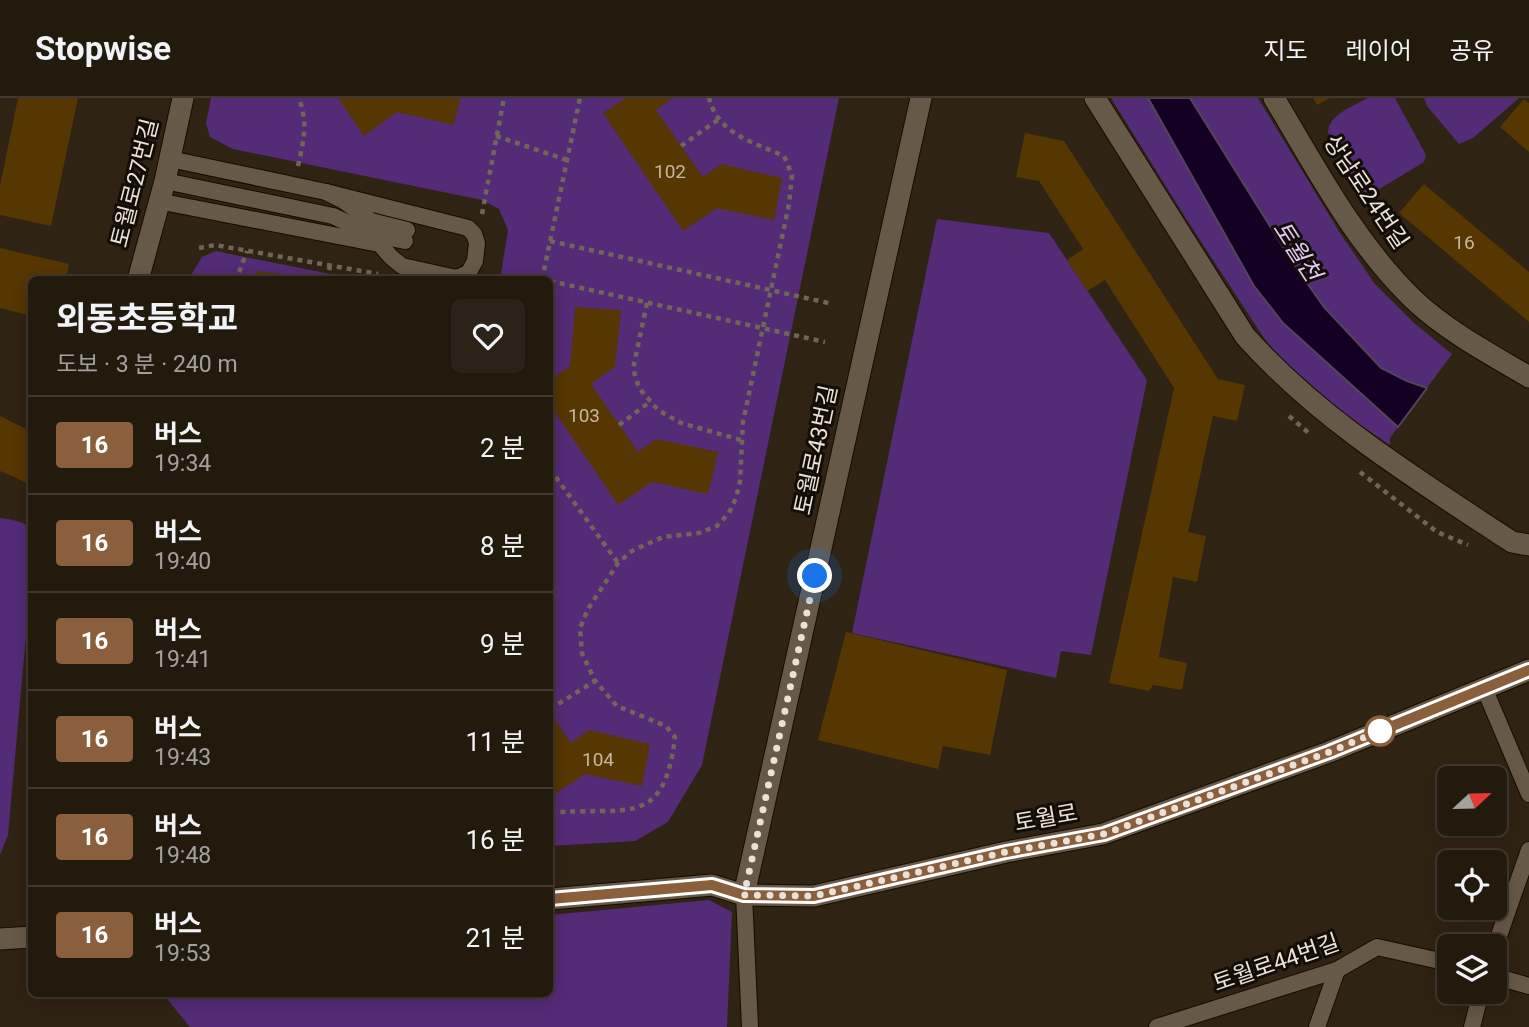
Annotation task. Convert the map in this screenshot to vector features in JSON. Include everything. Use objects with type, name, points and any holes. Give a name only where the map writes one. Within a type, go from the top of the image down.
[{"type":"street","name":"토월로27번길","points":[[139,276],[183,98]]},
{"type":"street","name":"토월로43번길","points":[[744,895],[921,98]]},
{"type":"street","points":[[1095,98],[1245,337],[1274,369],[1380,456],[1523,542]]},
{"type":"street","name":"상남로24번길","points":[[1274,98],[1357,235],[1384,267],[1415,300],[1450,328],[1529,377]]},
{"type":"street","name":"토월로","points":[[553,899],[712,885],[744,895],[814,896],[1006,852],[1104,834],[1329,752],[1529,670]]},
{"type":"street","points":[[0,939],[28,937]]},
{"type":"lane","points":[[170,159],[326,192],[468,228],[474,234],[477,250],[470,272],[462,276]]},
{"type":"lane","points":[[164,180],[333,216],[376,239],[402,266],[447,276]]},
{"type":"lane","points":[[159,201],[376,239],[406,236],[371,221],[344,201],[326,192]]},
{"type":"lane","points":[[1485,690],[1529,794]]},
{"type":"lane","points":[[1500,934],[1529,850]]},
{"type":"lane","points":[[744,895],[750,1027]]},
{"type":"lane","name":"토월로44번길","points":[[1157,1027],[1337,970],[1377,947],[1437,960]]},
{"type":"lane","points":[[1317,1027],[1337,970]]},
{"type":"lane","points":[[1507,980],[1529,986]]},
{"type":"lane","points":[[1472,1027],[1478,1004]]},
{"type":"path","points":[[298,170],[306,119],[299,98]]},
{"type":"path","points":[[481,215],[504,98]]},
{"type":"path","points":[[543,276],[580,98]]},
{"type":"path","points":[[553,813],[638,808],[653,800],[664,787],[672,761],[675,737],[666,726],[617,706],[595,681],[582,653],[580,628],[588,609],[618,563],[632,551],[663,537],[699,533],[717,526],[729,513],[740,481],[743,422],[789,204],[792,175],[784,156],[751,143],[728,130],[712,111],[709,98]]},
{"type":"path","points":[[681,146],[719,119]]},
{"type":"path","points":[[496,136],[567,159]]},
{"type":"path","points":[[550,241],[833,304]]},
{"type":"path","points":[[199,248],[215,245],[383,275]]},
{"type":"path","points":[[235,276],[247,251]]},
{"type":"path","points":[[328,276],[330,265]]},
{"type":"path","points":[[553,283],[825,342]]},
{"type":"path","points":[[647,303],[633,369],[639,388],[659,410],[681,423],[741,440]]},
{"type":"path","points":[[620,425],[651,401]]},
{"type":"path","points":[[553,472],[618,563]]},
{"type":"path","points":[[553,707],[595,681]]},
{"type":"shaded area","points":[[211,98],[839,98],[702,765],[668,822],[635,841],[553,846],[553,276],[501,276],[508,230],[499,209],[482,200],[233,149],[210,137],[206,123]]},
{"type":"shaded area","points":[[1111,98],[1258,98],[1340,233],[1375,284],[1414,323],[1452,354],[1390,438],[1390,445],[1326,402],[1292,373],[1264,338]]},
{"type":"shaded area","points":[[1148,98],[1190,98],[1293,263],[1324,307],[1381,368],[1427,388],[1398,427],[1283,323],[1254,286]]},
{"type":"shaded area","points":[[1368,98],[1395,98],[1426,155],[1424,162],[1371,194],[1364,192],[1357,185],[1328,132],[1337,115]]},
{"type":"shaded area","points":[[1424,98],[1519,98],[1473,138],[1459,144],[1427,106]]},
{"type":"shaded area","points":[[937,219],[1049,233],[1147,380],[1091,655],[1061,651],[1056,678],[852,633]]},
{"type":"shaded area","points":[[216,251],[341,276],[190,276],[202,257]]},
{"type":"shaded area","points":[[0,518],[14,520],[28,527],[28,613],[8,835],[0,855]]},
{"type":"shaded area","points":[[709,900],[732,912],[727,1027],[190,1027],[167,999],[553,997],[553,915]]},
{"type":"building","points":[[18,98],[78,98],[51,226],[0,215],[0,186]]},
{"type":"building","points":[[338,98],[460,98],[454,125],[397,112],[364,136]]},
{"type":"building","points":[[626,98],[673,98],[656,110],[703,177],[721,164],[782,178],[774,220],[717,208],[683,231],[603,113]]},
{"type":"building","points":[[1313,98],[1330,98],[1317,105]]},
{"type":"building","points":[[1524,99],[1529,103],[1529,152],[1500,127]]},
{"type":"building","points":[[1025,133],[1064,141],[1218,379],[1245,385],[1237,421],[1213,416],[1188,532],[1206,536],[1197,582],[1173,577],[1159,657],[1187,663],[1182,690],[1153,685],[1149,691],[1109,683],[1174,388],[1105,280],[1087,291],[1067,260],[1083,249],[1039,181],[1016,177]]},
{"type":"building","points":[[1424,184],[1529,272],[1529,322],[1399,213]]},
{"type":"building","points":[[0,248],[69,264],[67,276],[28,276],[28,315],[0,308]]},
{"type":"building","points":[[256,271],[301,276],[255,276]]},
{"type":"building","points":[[575,307],[621,310],[615,367],[591,384],[638,452],[656,439],[718,452],[708,494],[652,482],[618,505],[553,409],[553,378],[570,366]]},
{"type":"building","points":[[0,416],[28,430],[28,483],[0,471]]},
{"type":"building","points":[[846,632],[1007,670],[990,755],[943,746],[938,769],[818,740]]},
{"type":"building","points":[[553,717],[571,743],[589,730],[650,744],[642,786],[585,774],[553,796]]},
{"type":"bus line","name":"16","points":[[553,899],[712,885],[744,895],[814,896],[1006,852],[1104,834],[1329,752],[1529,670]]},
{"type":"route","points":[[815,576],[744,895],[814,896],[1006,852],[1104,834],[1380,731]]},
{"type":"water label","name":"토월천","points":[[1297,251]]}]
